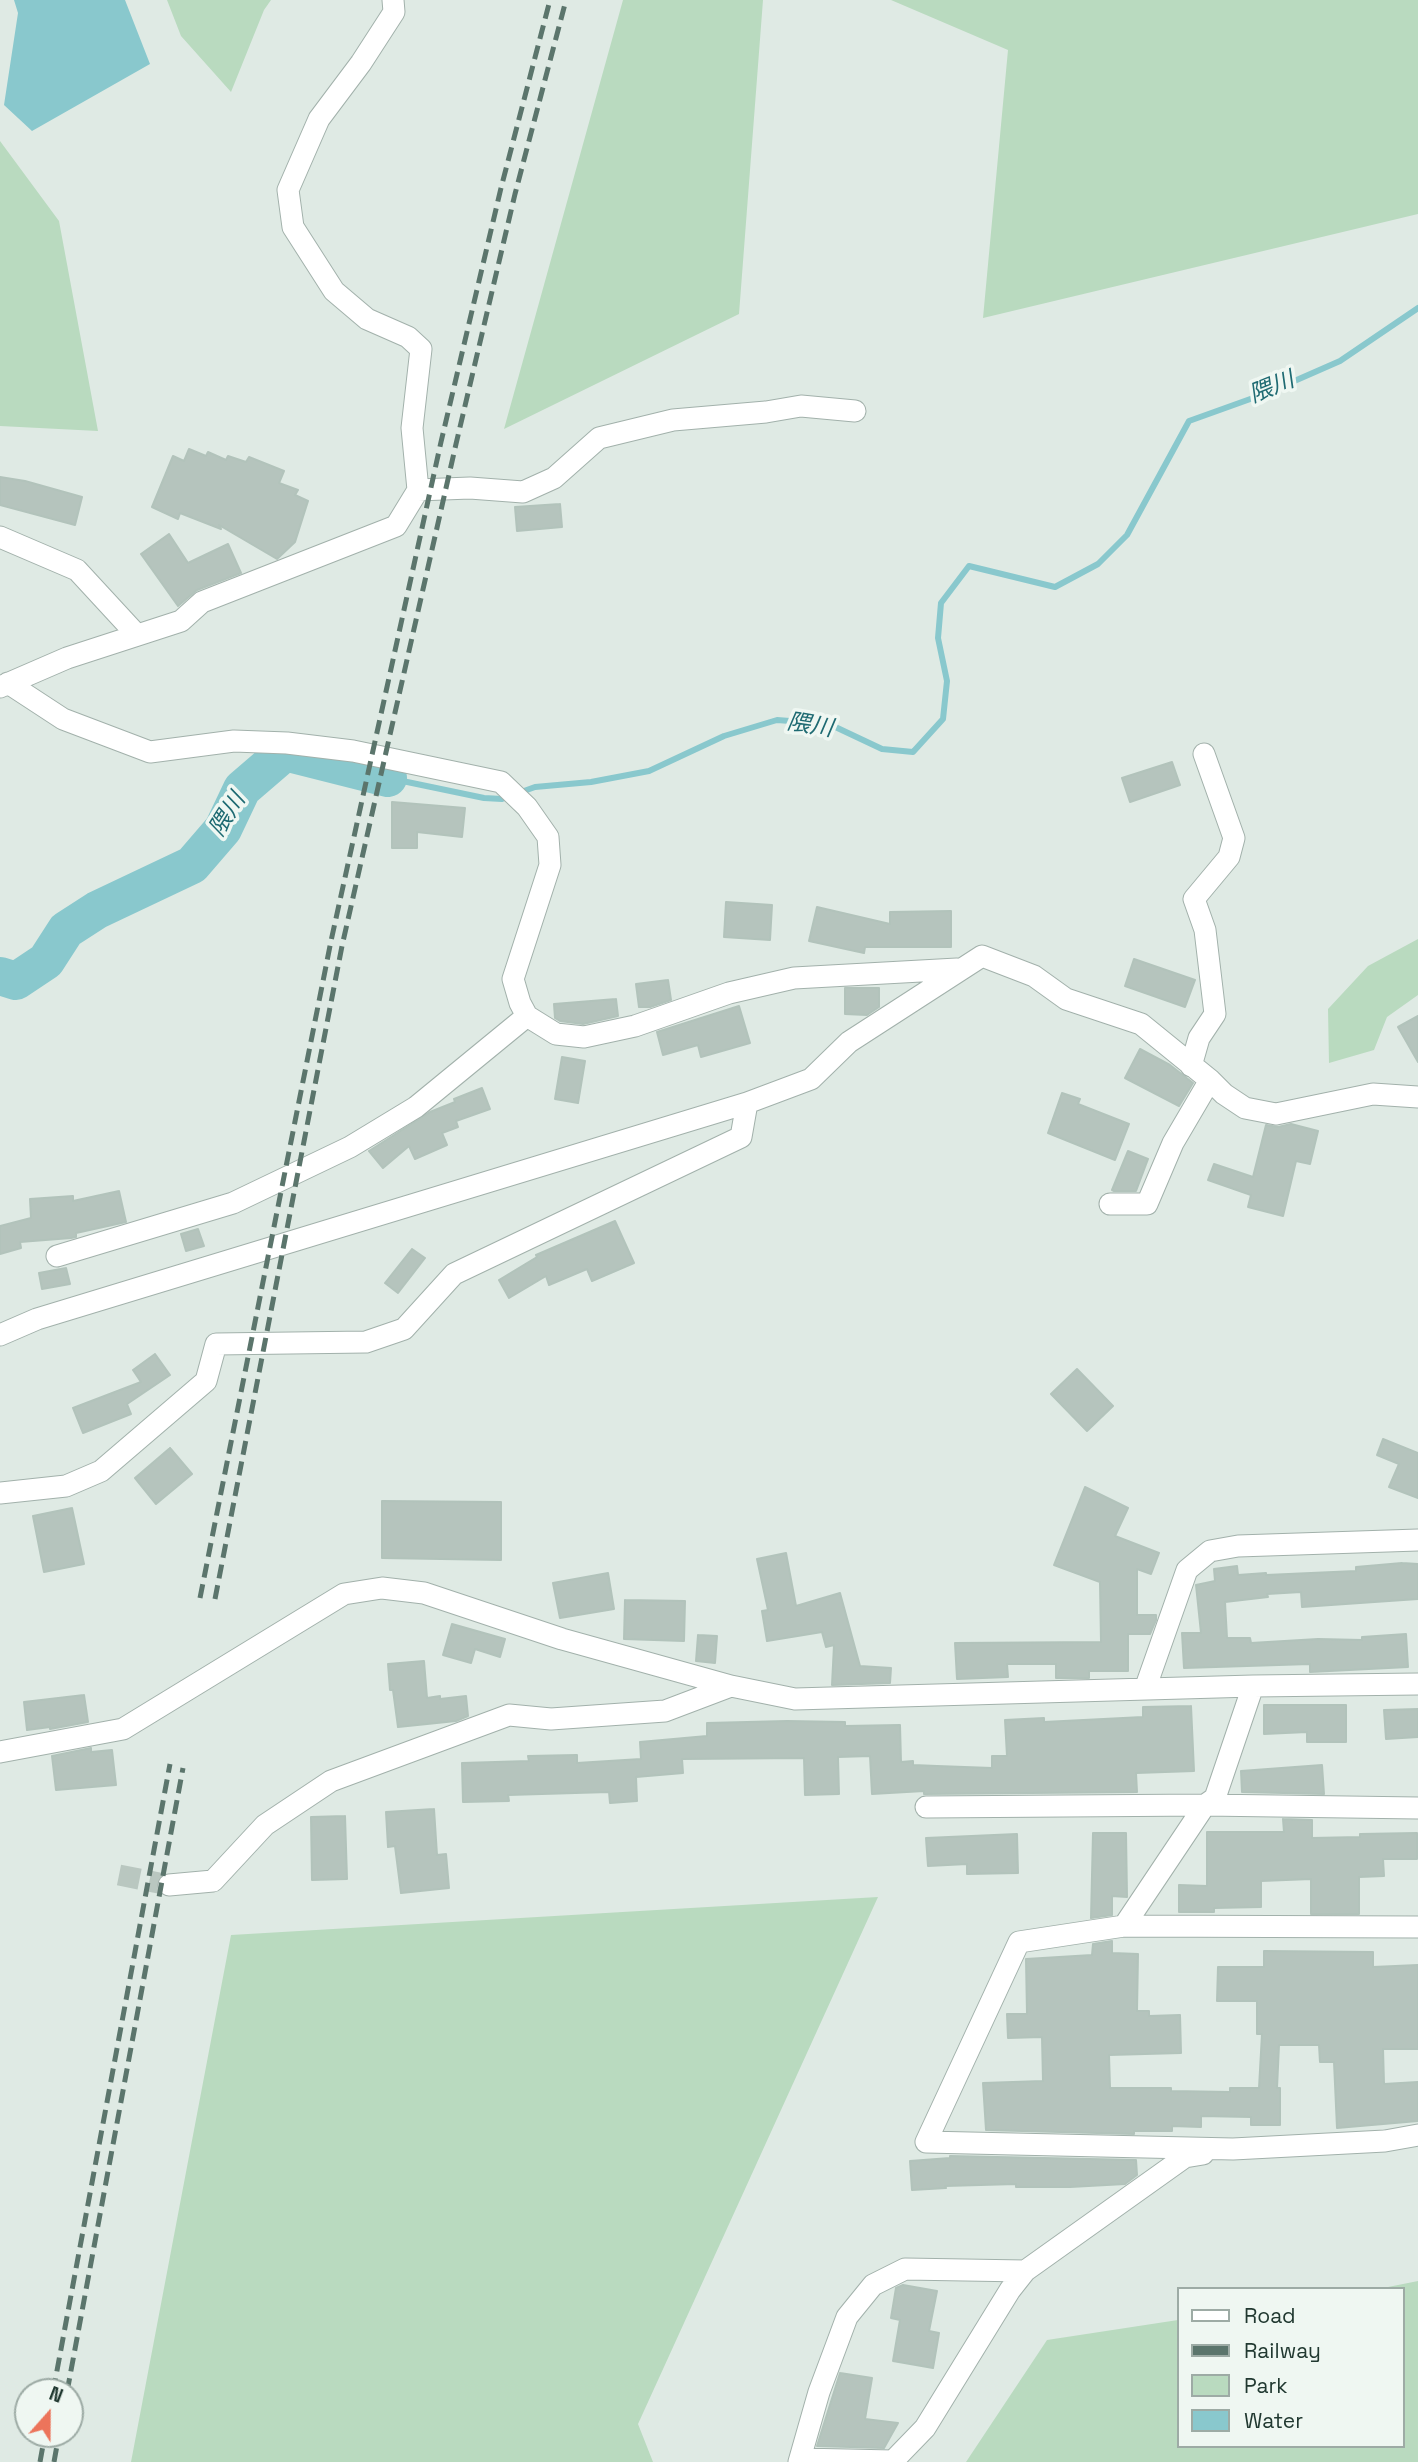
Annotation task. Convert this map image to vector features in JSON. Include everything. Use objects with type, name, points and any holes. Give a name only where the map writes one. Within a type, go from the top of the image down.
[{"type":"street","points":[[4,685],[67,658],[181,621],[202,602],[396,526],[418,490],[412,428],[421,349],[408,337],[367,319],[334,291],[293,227],[288,190],[319,119],[362,63],[394,12],[394,0]]},
{"type":"street","points":[[418,490],[470,488],[523,492],[554,478],[599,438],[673,419],[766,412],[801,406],[855,411]]},
{"type":"street","points":[[0,537],[77,570],[137,635]]},
{"type":"street","points":[[4,685],[63,719],[150,752],[234,741],[287,743],[353,751],[501,782],[527,807],[548,837],[550,865],[513,979],[527,1016],[556,1034],[584,1037],[635,1026],[729,993],[794,978],[960,969]]},
{"type":"street","points":[[1191,1066],[1199,1038],[1214,1014],[1205,930],[1194,899],[1229,857],[1234,838],[1204,754]]},
{"type":"street","points":[[0,1335],[37,1318],[747,1103],[811,1079],[849,1042],[982,956],[1034,976],[1066,999],[1142,1024],[1224,1094],[1245,1108],[1276,1114],[1373,1094],[1418,1097]]},
{"type":"street","points":[[57,1256],[233,1203],[350,1147],[416,1107],[527,1016]]},
{"type":"street","points":[[1110,1204],[1147,1204],[1172,1143],[1210,1080]]},
{"type":"street","points":[[0,1493],[66,1486],[101,1471],[206,1381],[216,1344],[366,1342],[404,1329],[454,1274],[741,1137],[747,1103]]},
{"type":"street","points":[[1145,1689],[1187,1570],[1210,1551],[1238,1546],[1418,1540]]},
{"type":"street","points":[[0,1752],[123,1729],[344,1594],[382,1588],[424,1593],[562,1639],[731,1686],[795,1699],[1418,1684]]},
{"type":"street","points":[[169,1885],[213,1881],[265,1825],[331,1781],[509,1715],[551,1719],[665,1711],[731,1686]]},
{"type":"street","points":[[1124,1926],[1205,1805],[1215,1798],[1253,1686]]},
{"type":"street","points":[[926,1807],[1205,1805],[1418,1808]]},
{"type":"street","points":[[1418,1927],[1124,1926],[1019,1942],[926,2142],[1233,2149],[1385,2141],[1418,2135]]},
{"type":"street","points":[[1026,2270],[905,2269],[873,2285],[848,2317],[819,2392],[799,2461],[893,2461],[925,2428],[1010,2290],[1026,2270],[1185,2157],[1233,2149]]},
{"type":"green space","points":[[167,0],[271,0],[264,10],[231,92],[181,36]]},
{"type":"green space","points":[[623,0],[763,0],[739,314],[504,429]]},
{"type":"green space","points":[[891,0],[1418,0],[1418,214],[983,318],[1008,50]]},
{"type":"green space","points":[[0,141],[59,221],[98,431],[0,426]]},
{"type":"green space","points":[[1418,939],[1418,995],[1387,1017],[1374,1050],[1329,1063],[1328,1009],[1368,966]]},
{"type":"green space","points":[[878,1897],[638,2424],[653,2462],[131,2462],[231,1935]]},
{"type":"green space","points":[[1418,2281],[1418,2462],[966,2462],[1047,2340],[1176,2320],[1176,2448],[1404,2448],[1404,2287],[1388,2287]]},
{"type":"water","points":[[14,0],[125,0],[150,64],[32,131],[4,105],[18,13]]},
{"type":"building","points":[[189,449],[206,456],[208,452],[226,460],[228,456],[246,462],[249,457],[284,471],[279,483],[298,490],[295,495],[308,501],[295,542],[277,559],[219,525],[221,529],[180,513],[178,519],[152,507],[173,456],[184,461]]},
{"type":"building","points":[[0,477],[82,497],[75,525],[0,505]]},
{"type":"building","points":[[560,504],[562,527],[517,531],[515,507]]},
{"type":"building","points":[[169,534],[188,563],[228,544],[241,573],[197,590],[178,606],[141,554]]},
{"type":"building","points":[[1172,762],[1180,785],[1130,802],[1122,778]]},
{"type":"building","points":[[392,802],[465,808],[462,837],[417,832],[417,848],[392,848]]},
{"type":"building","points":[[726,902],[772,905],[770,940],[724,937]]},
{"type":"building","points":[[817,907],[890,924],[890,912],[951,911],[951,947],[865,947],[864,953],[809,941]]},
{"type":"building","points":[[1134,959],[1195,980],[1185,1007],[1125,986]]},
{"type":"building","points":[[668,980],[671,1000],[650,1007],[639,1007],[636,984]]},
{"type":"building","points":[[845,988],[879,988],[879,1007],[867,1015],[845,1014]]},
{"type":"building","points":[[616,999],[618,1016],[583,1024],[555,1018],[554,1004]]},
{"type":"building","points":[[739,1006],[750,1043],[701,1057],[698,1045],[663,1055],[657,1032]]},
{"type":"building","points":[[1418,1016],[1418,1062],[1398,1027]]},
{"type":"building","points":[[1140,1049],[1170,1065],[1193,1083],[1179,1106],[1125,1078]]},
{"type":"building","points":[[562,1057],[585,1061],[578,1103],[555,1099]]},
{"type":"building","points":[[482,1088],[490,1109],[456,1121],[458,1127],[442,1133],[447,1145],[415,1159],[409,1146],[383,1168],[369,1151],[430,1112]]},
{"type":"building","points":[[1062,1093],[1080,1099],[1078,1104],[1129,1124],[1115,1160],[1048,1133]]},
{"type":"building","points":[[1291,1124],[1318,1131],[1310,1164],[1296,1161],[1283,1216],[1248,1207],[1251,1195],[1208,1180],[1214,1164],[1253,1177],[1266,1125],[1278,1127]]},
{"type":"building","points":[[1128,1151],[1148,1159],[1136,1191],[1114,1191],[1112,1190]]},
{"type":"building","points":[[119,1191],[126,1222],[76,1233],[76,1237],[71,1238],[20,1242],[21,1248],[0,1254],[0,1226],[31,1218],[30,1199],[73,1196],[73,1201]]},
{"type":"building","points":[[615,1221],[634,1263],[592,1281],[587,1269],[549,1285],[546,1276],[509,1298],[499,1280],[537,1257],[536,1255]]},
{"type":"building","points":[[198,1229],[204,1246],[186,1251],[181,1234]]},
{"type":"building","points":[[412,1249],[425,1258],[398,1293],[385,1283]]},
{"type":"building","points":[[66,1268],[70,1284],[42,1289],[39,1273]]},
{"type":"building","points":[[155,1354],[170,1375],[127,1404],[131,1414],[83,1433],[73,1408],[141,1382],[133,1370]]},
{"type":"building","points":[[1077,1369],[1113,1406],[1087,1431],[1051,1394]]},
{"type":"building","points":[[1383,1439],[1418,1453],[1418,1498],[1389,1487],[1399,1464],[1377,1455]]},
{"type":"building","points":[[170,1448],[192,1474],[156,1504],[135,1478]]},
{"type":"building","points":[[1085,1487],[1128,1508],[1115,1536],[1159,1553],[1151,1574],[1137,1569],[1137,1615],[1156,1615],[1156,1620],[1150,1634],[1128,1634],[1128,1671],[1089,1671],[1089,1678],[1056,1678],[1056,1664],[1007,1664],[1008,1677],[957,1679],[955,1643],[1101,1642],[1100,1582],[1054,1565]]},
{"type":"building","points":[[382,1501],[501,1502],[501,1560],[382,1558]]},
{"type":"building","points":[[72,1508],[84,1564],[44,1572],[33,1516]]},
{"type":"building","points":[[786,1553],[796,1606],[840,1593],[860,1666],[891,1668],[890,1683],[832,1685],[834,1645],[826,1647],[822,1632],[767,1641],[762,1611],[768,1610],[757,1559]]},
{"type":"building","points":[[1418,1564],[1418,1599],[1302,1607],[1301,1592],[1267,1594],[1268,1597],[1225,1602],[1227,1638],[1250,1638],[1251,1643],[1318,1639],[1362,1640],[1362,1637],[1406,1634],[1408,1667],[1310,1672],[1310,1664],[1184,1668],[1182,1633],[1201,1633],[1196,1585],[1215,1581],[1214,1569],[1237,1566],[1238,1575],[1266,1575],[1356,1571],[1356,1567]]},
{"type":"building","points":[[608,1573],[614,1609],[560,1618],[553,1583]]},
{"type":"building","points":[[625,1600],[685,1601],[684,1641],[624,1639]]},
{"type":"building","points":[[452,1624],[505,1639],[500,1657],[475,1649],[471,1663],[443,1655]]},
{"type":"building","points":[[698,1635],[717,1636],[715,1663],[696,1661]]},
{"type":"building","points":[[424,1661],[427,1698],[466,1696],[468,1716],[456,1721],[398,1727],[393,1690],[390,1690],[388,1664]]},
{"type":"building","points":[[84,1695],[88,1722],[27,1730],[24,1702]]},
{"type":"building","points":[[1264,1705],[1346,1705],[1346,1742],[1307,1742],[1307,1732],[1264,1734]]},
{"type":"building","points":[[1191,1706],[1194,1771],[1136,1773],[1137,1792],[924,1794],[924,1791],[872,1794],[870,1756],[838,1757],[839,1794],[805,1795],[804,1758],[682,1759],[683,1773],[636,1777],[637,1801],[610,1803],[609,1792],[508,1795],[509,1801],[463,1802],[462,1763],[529,1761],[528,1756],[577,1755],[577,1763],[641,1759],[640,1742],[707,1736],[707,1723],[787,1721],[845,1722],[845,1726],[900,1725],[901,1762],[913,1761],[913,1765],[992,1768],[992,1756],[1007,1756],[1005,1720],[1044,1718],[1044,1722],[1143,1717],[1143,1707]]},
{"type":"building","points":[[1418,1709],[1418,1737],[1386,1739],[1384,1710]]},
{"type":"building","points":[[91,1748],[91,1752],[112,1750],[116,1785],[56,1790],[52,1756]]},
{"type":"building","points":[[1322,1765],[1324,1794],[1242,1792],[1241,1771]]},
{"type":"building","points":[[434,1809],[437,1855],[446,1854],[449,1888],[401,1893],[395,1846],[388,1847],[386,1812]]},
{"type":"building","points":[[345,1816],[347,1879],[312,1880],[311,1817]]},
{"type":"building","points":[[1283,1819],[1312,1820],[1312,1838],[1417,1833],[1417,1859],[1383,1859],[1384,1876],[1359,1877],[1359,1914],[1311,1914],[1311,1879],[1261,1881],[1261,1907],[1214,1908],[1214,1912],[1179,1912],[1179,1885],[1207,1886],[1207,1832],[1284,1832]]},
{"type":"building","points":[[1093,1833],[1126,1833],[1127,1897],[1112,1896],[1112,1915],[1091,1918]]},
{"type":"building","points":[[1017,1834],[1018,1873],[967,1874],[967,1864],[928,1866],[926,1838]]},
{"type":"building","points":[[1112,1941],[1112,1953],[1138,1954],[1137,2011],[1149,2011],[1149,2016],[1180,2015],[1181,2053],[1109,2055],[1110,2088],[1230,2092],[1230,2088],[1259,2088],[1262,2034],[1257,2034],[1257,2001],[1217,2001],[1218,1967],[1264,1967],[1264,1951],[1373,1952],[1373,1967],[1418,1965],[1418,2049],[1383,2049],[1384,2084],[1418,2082],[1418,2121],[1337,2128],[1334,2062],[1320,2062],[1319,2045],[1279,2045],[1277,2088],[1280,2088],[1280,2125],[1251,2125],[1251,2117],[1201,2116],[1201,2127],[1172,2126],[1172,2131],[1134,2131],[1134,2134],[986,2130],[983,2083],[1043,2081],[1042,2037],[1008,2038],[1007,2014],[1027,2014],[1026,1959],[1092,1955],[1093,1944]]},
{"type":"building","points":[[950,2156],[1136,2160],[1137,2175],[1125,2184],[1070,2187],[1016,2187],[1016,2184],[945,2186],[946,2188],[912,2190],[910,2161]]},
{"type":"building","points":[[903,2285],[937,2291],[929,2331],[939,2333],[933,2368],[893,2361],[900,2320],[891,2318],[896,2288]]},
{"type":"building","points":[[840,2373],[872,2378],[865,2419],[898,2423],[884,2448],[817,2446]]},
{"type":"waterway","name":"隈川","points":[[388,778],[484,798],[502,799],[535,787],[591,782],[649,771],[724,736],[777,720],[829,724],[882,749],[913,752],[943,719],[947,681],[938,638],[941,603],[969,566],[1055,587],[1098,564],[1127,535],[1189,421],[1267,393],[1340,361],[1418,308]]},
{"type":"waterway","name":"隈川","points":[[0,976],[16,981],[46,961],[66,930],[97,910],[192,865],[223,829],[242,789],[285,752],[388,778]]},
{"type":"tunnel","points":[[119,1875],[169,1885]]},
{"type":"railway","points":[[200,1598],[331,941],[441,442],[501,188],[550,0]]},
{"type":"railway","points":[[215,1599],[342,946],[515,194],[566,0]]},
{"type":"railway","points":[[56,2378],[170,1764]]},
{"type":"railway","points":[[70,2378],[183,1768]]},
{"type":"railway","points":[[40,2462],[42,2448]]},
{"type":"railway","points":[[54,2462],[56,2448]]}]
